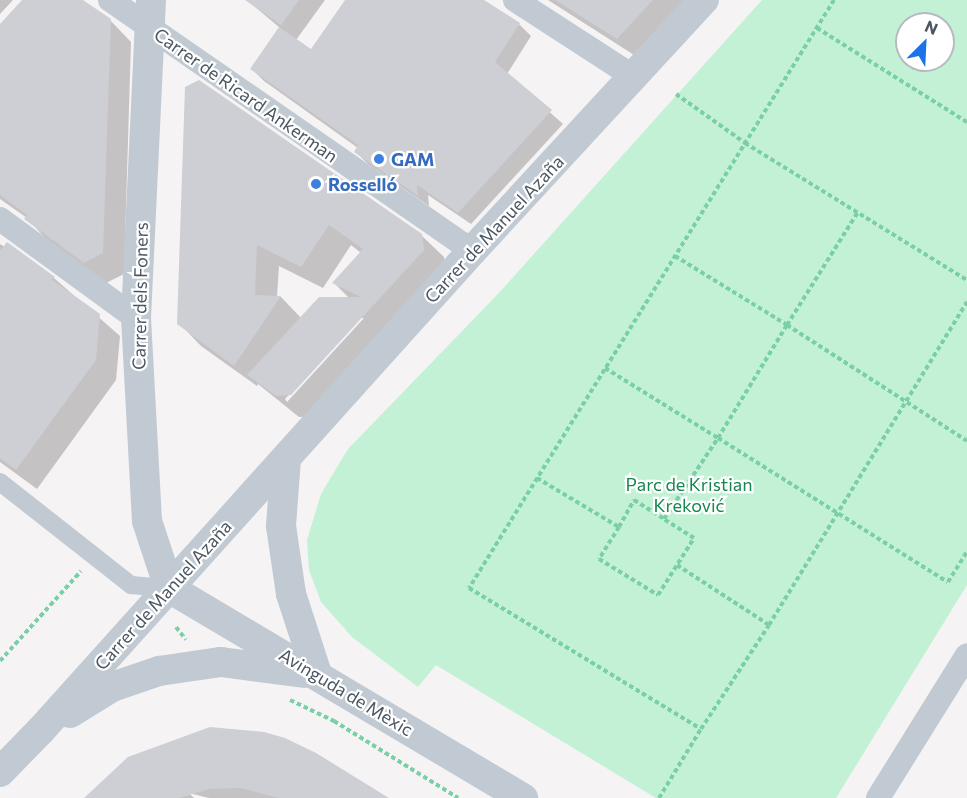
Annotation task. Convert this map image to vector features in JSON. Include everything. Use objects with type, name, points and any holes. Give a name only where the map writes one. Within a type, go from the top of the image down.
[{"type":"street","name":"Carrer de Ricard Ankerman","points":[[110,0],[150,14],[472,251]]},
{"type":"street","points":[[515,0],[634,77]]},
{"type":"street","name":"Carrer de Manuel Azaña","points":[[0,772],[41,730],[472,251],[704,0]]},
{"type":"street","name":"Carrer dels Foners","points":[[150,14],[136,318],[147,520],[169,588]]},
{"type":"street","points":[[0,219],[136,318]]},
{"type":"street","points":[[286,459],[281,526],[291,594],[317,674]]},
{"type":"street","points":[[0,482],[131,585],[169,588]]},
{"type":"street","name":"Avinguda de Mèxic","points":[[169,588],[523,798]]},
{"type":"street","points":[[878,798],[967,655]]},
{"type":"street","name":"Carrer de Manuel Azaña","points":[[41,730],[112,687],[159,670],[221,662],[317,674]]},
{"type":"path","points":[[701,729],[469,588],[834,0]]},
{"type":"path","points":[[818,28],[967,122]]},
{"type":"path","points":[[676,94],[745,143],[967,280]]},
{"type":"path","points":[[664,519],[718,438],[858,212]]},
{"type":"path","points":[[675,256],[967,441]]},
{"type":"path","points":[[659,798],[769,625],[967,302]]},
{"type":"path","points":[[605,368],[948,582],[967,552]]},
{"type":"path","points":[[537,477],[620,527]]},
{"type":"path","points":[[634,500],[694,538],[658,595],[600,559],[620,527],[634,500]]},
{"type":"path","points":[[677,565],[769,625]]},
{"type":"green space","name":"Parc de Kristian Kreković","points":[[762,0],[967,0],[967,585],[836,798],[656,798],[436,665],[418,687],[352,637],[321,602],[309,570],[307,540],[321,494],[348,449],[498,294]]},
{"type":"building","points":[[22,0],[83,0],[111,19],[103,253],[84,263],[24,219],[27,215],[0,195],[0,24]]},
{"type":"building","points":[[245,0],[299,0],[281,25]]},
{"type":"building","points":[[345,0],[484,0],[520,23],[495,62],[552,110],[458,213],[417,185],[418,196],[354,152],[358,145],[250,69],[279,27],[311,49]]},
{"type":"building","points":[[555,0],[653,0],[617,39]]},
{"type":"building","points":[[199,80],[422,234],[424,250],[291,395],[276,396],[247,375],[319,297],[361,297],[332,283],[363,249],[329,225],[301,267],[257,245],[255,295],[281,296],[234,366],[177,324],[185,87]]},
{"type":"building","points":[[7,242],[55,277],[51,279],[100,314],[96,360],[16,470],[0,458],[0,251]]},
{"type":"building","points":[[210,727],[264,732],[285,738],[316,753],[389,798],[278,798],[241,788],[209,789],[179,798],[84,798],[128,757]]},
{"type":"place","name":"GAM","points":[[379,159]]},
{"type":"place","name":"Rosselló","points":[[316,184]]}]
